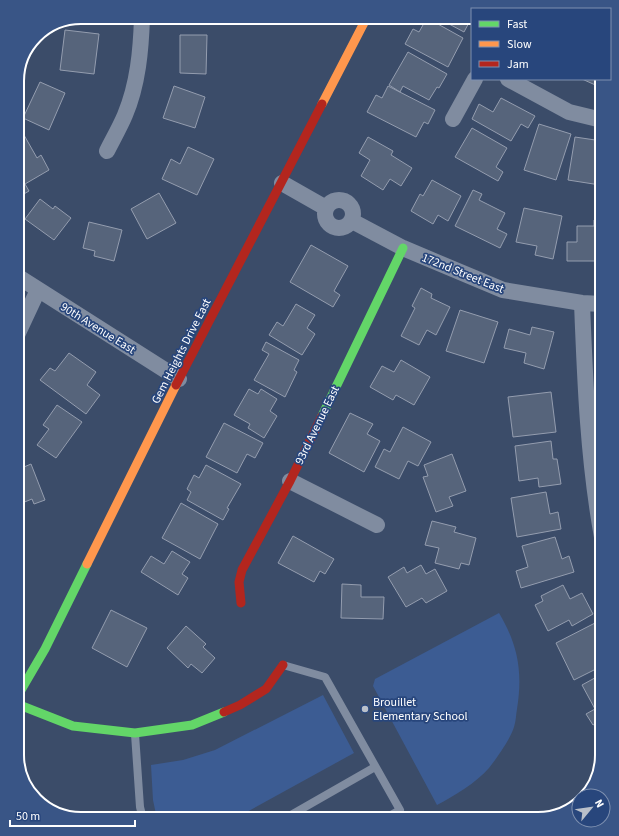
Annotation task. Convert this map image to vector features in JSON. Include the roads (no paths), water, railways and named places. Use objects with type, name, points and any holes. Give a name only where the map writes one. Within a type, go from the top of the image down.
[{"type":"street","points":[[107,151],[126,114],[135,81],[141,44],[142,24]]},
{"type":"street","name":"Gem Heights Drive East","points":[[24,685],[45,650],[179,379],[282,184],[363,24]]},
{"type":"street","points":[[453,119],[474,80]]},
{"type":"street","points":[[510,80],[569,112],[595,118]]},
{"type":"street","name":"172nd Street East","points":[[282,184],[326,208],[325,218],[332,227],[343,228],[352,221],[403,248],[503,290],[582,304]]},
{"type":"street","name":"93rd Avenue East","points":[[241,603],[239,582],[242,570],[290,481],[403,248]]},
{"type":"street","name":"90th Avenue East","points":[[24,281],[179,379]]},
{"type":"street","points":[[24,321],[38,290]]},
{"type":"street","points":[[595,304],[582,304],[587,414],[595,488]]},
{"type":"street","points":[[290,481],[377,525]]},
{"type":"street","points":[[24,707],[73,726],[135,733],[192,725],[240,706],[266,689],[283,665]]},
{"type":"lane","points":[[283,665],[325,677],[400,810],[396,812]]},
{"type":"lane","points":[[135,733],[141,812]]},
{"type":"lane","points":[[296,812],[375,767]]},
{"type":"place","name":"Brouillet Elementary School","points":[[365,709]]}]
